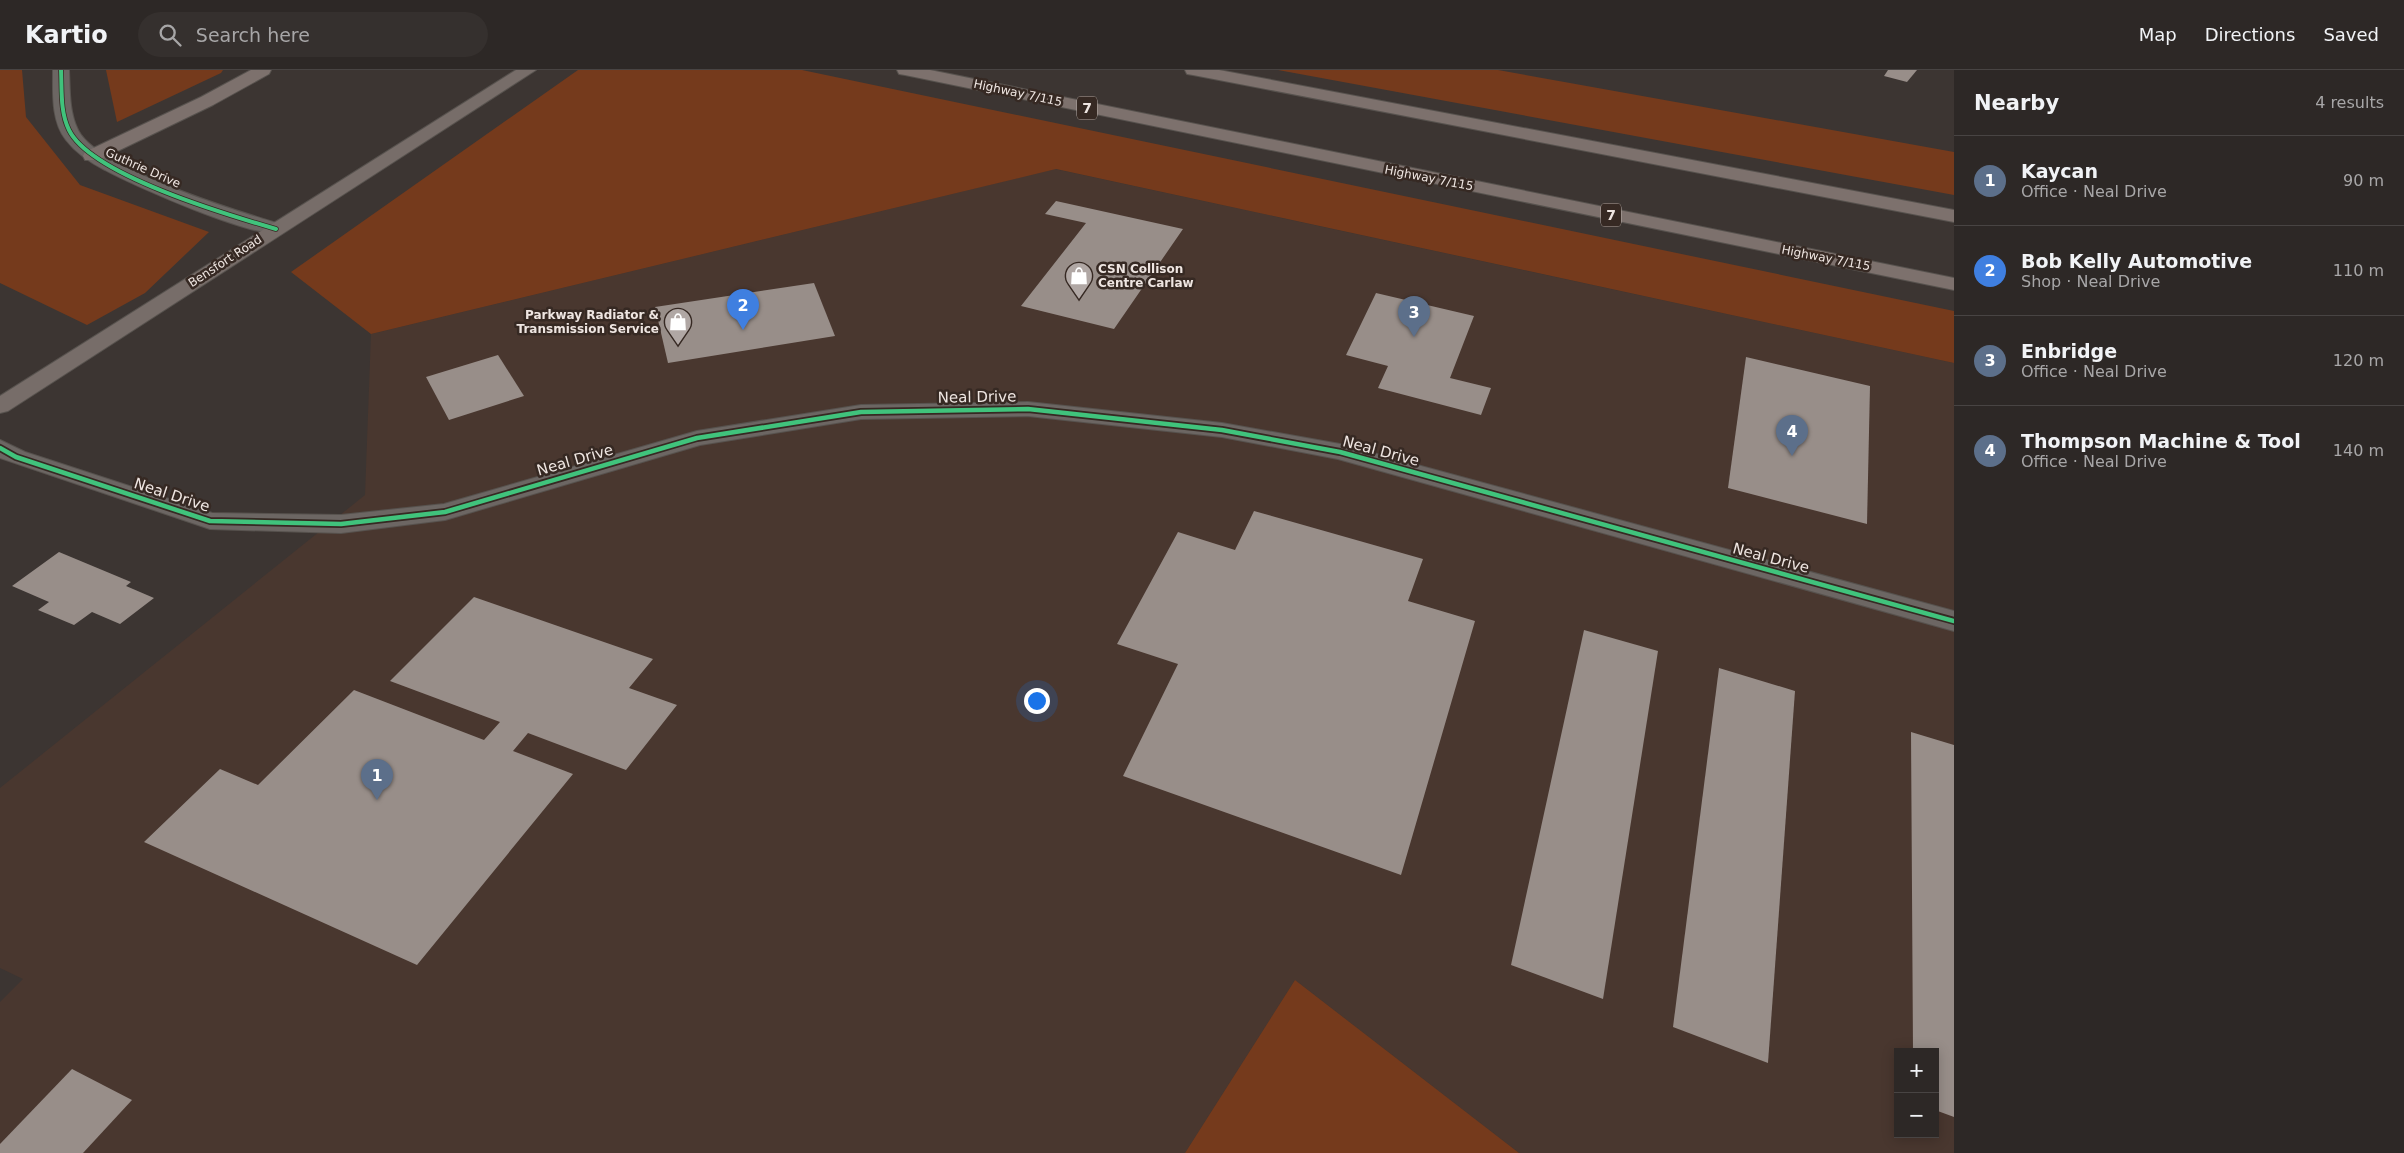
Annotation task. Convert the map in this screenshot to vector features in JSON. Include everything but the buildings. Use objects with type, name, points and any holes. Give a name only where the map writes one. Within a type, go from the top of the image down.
[{"type":"highway","points":[[92,156],[207,101],[263,70]]},
{"type":"highway","name":"Highway 7/115","points":[[905,70],[1954,284]]},
{"type":"highway","points":[[1194,70],[1954,216]]},
{"type":"main road","name":"Bensfort Road","points":[[0,406],[528,70]]},
{"type":"street","name":"Guthrie Drive","points":[[61,70],[64,112],[72,136],[92,156],[145,182],[240,219],[276,229]]},
{"type":"street","name":"Neal Drive","points":[[0,448],[16,457],[210,521],[341,524],[446,512],[696,438],[861,412],[1028,409],[1222,430],[1340,452],[1954,621]]},
{"type":"shaded area","points":[[0,70],[22,70],[26,117],[80,185],[209,232],[145,293],[87,325],[0,283]]},
{"type":"shaded area","points":[[106,70],[223,70],[221,73],[117,122]]},
{"type":"shaded area","points":[[578,70],[802,70],[1954,311],[1954,363],[1056,169],[371,334],[291,272]]},
{"type":"shaded area","points":[[1278,70],[1498,70],[1954,152],[1954,195]]},
{"type":"shaded area","points":[[1055,169],[1954,363],[1954,1153],[1519,1153],[1295,980],[1185,1153],[0,1153],[0,1002],[23,979],[0,968],[0,788],[365,495],[371,334]]},
{"type":"shaded area","points":[[1295,980],[1519,1153],[1185,1153]]},
{"type":"cycle path","points":[[61,70],[62,105],[66,122],[73,137],[88,151],[110,166],[167,192],[276,229]]},
{"type":"cycle path","points":[[0,448],[16,457],[210,521],[341,524],[445,512],[697,438],[861,412],[1028,409],[1222,430],[1340,452],[1954,621]]},
{"type":"place","name":"CSN Collison Centre Carlaw","points":[[1079,300]]},
{"type":"place","name":"Bob Kelly Automotive","points":[[743,330]]},
{"type":"place","name":"Enbridge","points":[[1414,337]]},
{"type":"place","name":"Parkway Radiator & Transmission Service","points":[[678,346]]},
{"type":"place","name":"Thompson Machine & Tool","points":[[1792,456]]},
{"type":"place","name":"Kaycan","points":[[377,800]]}]
